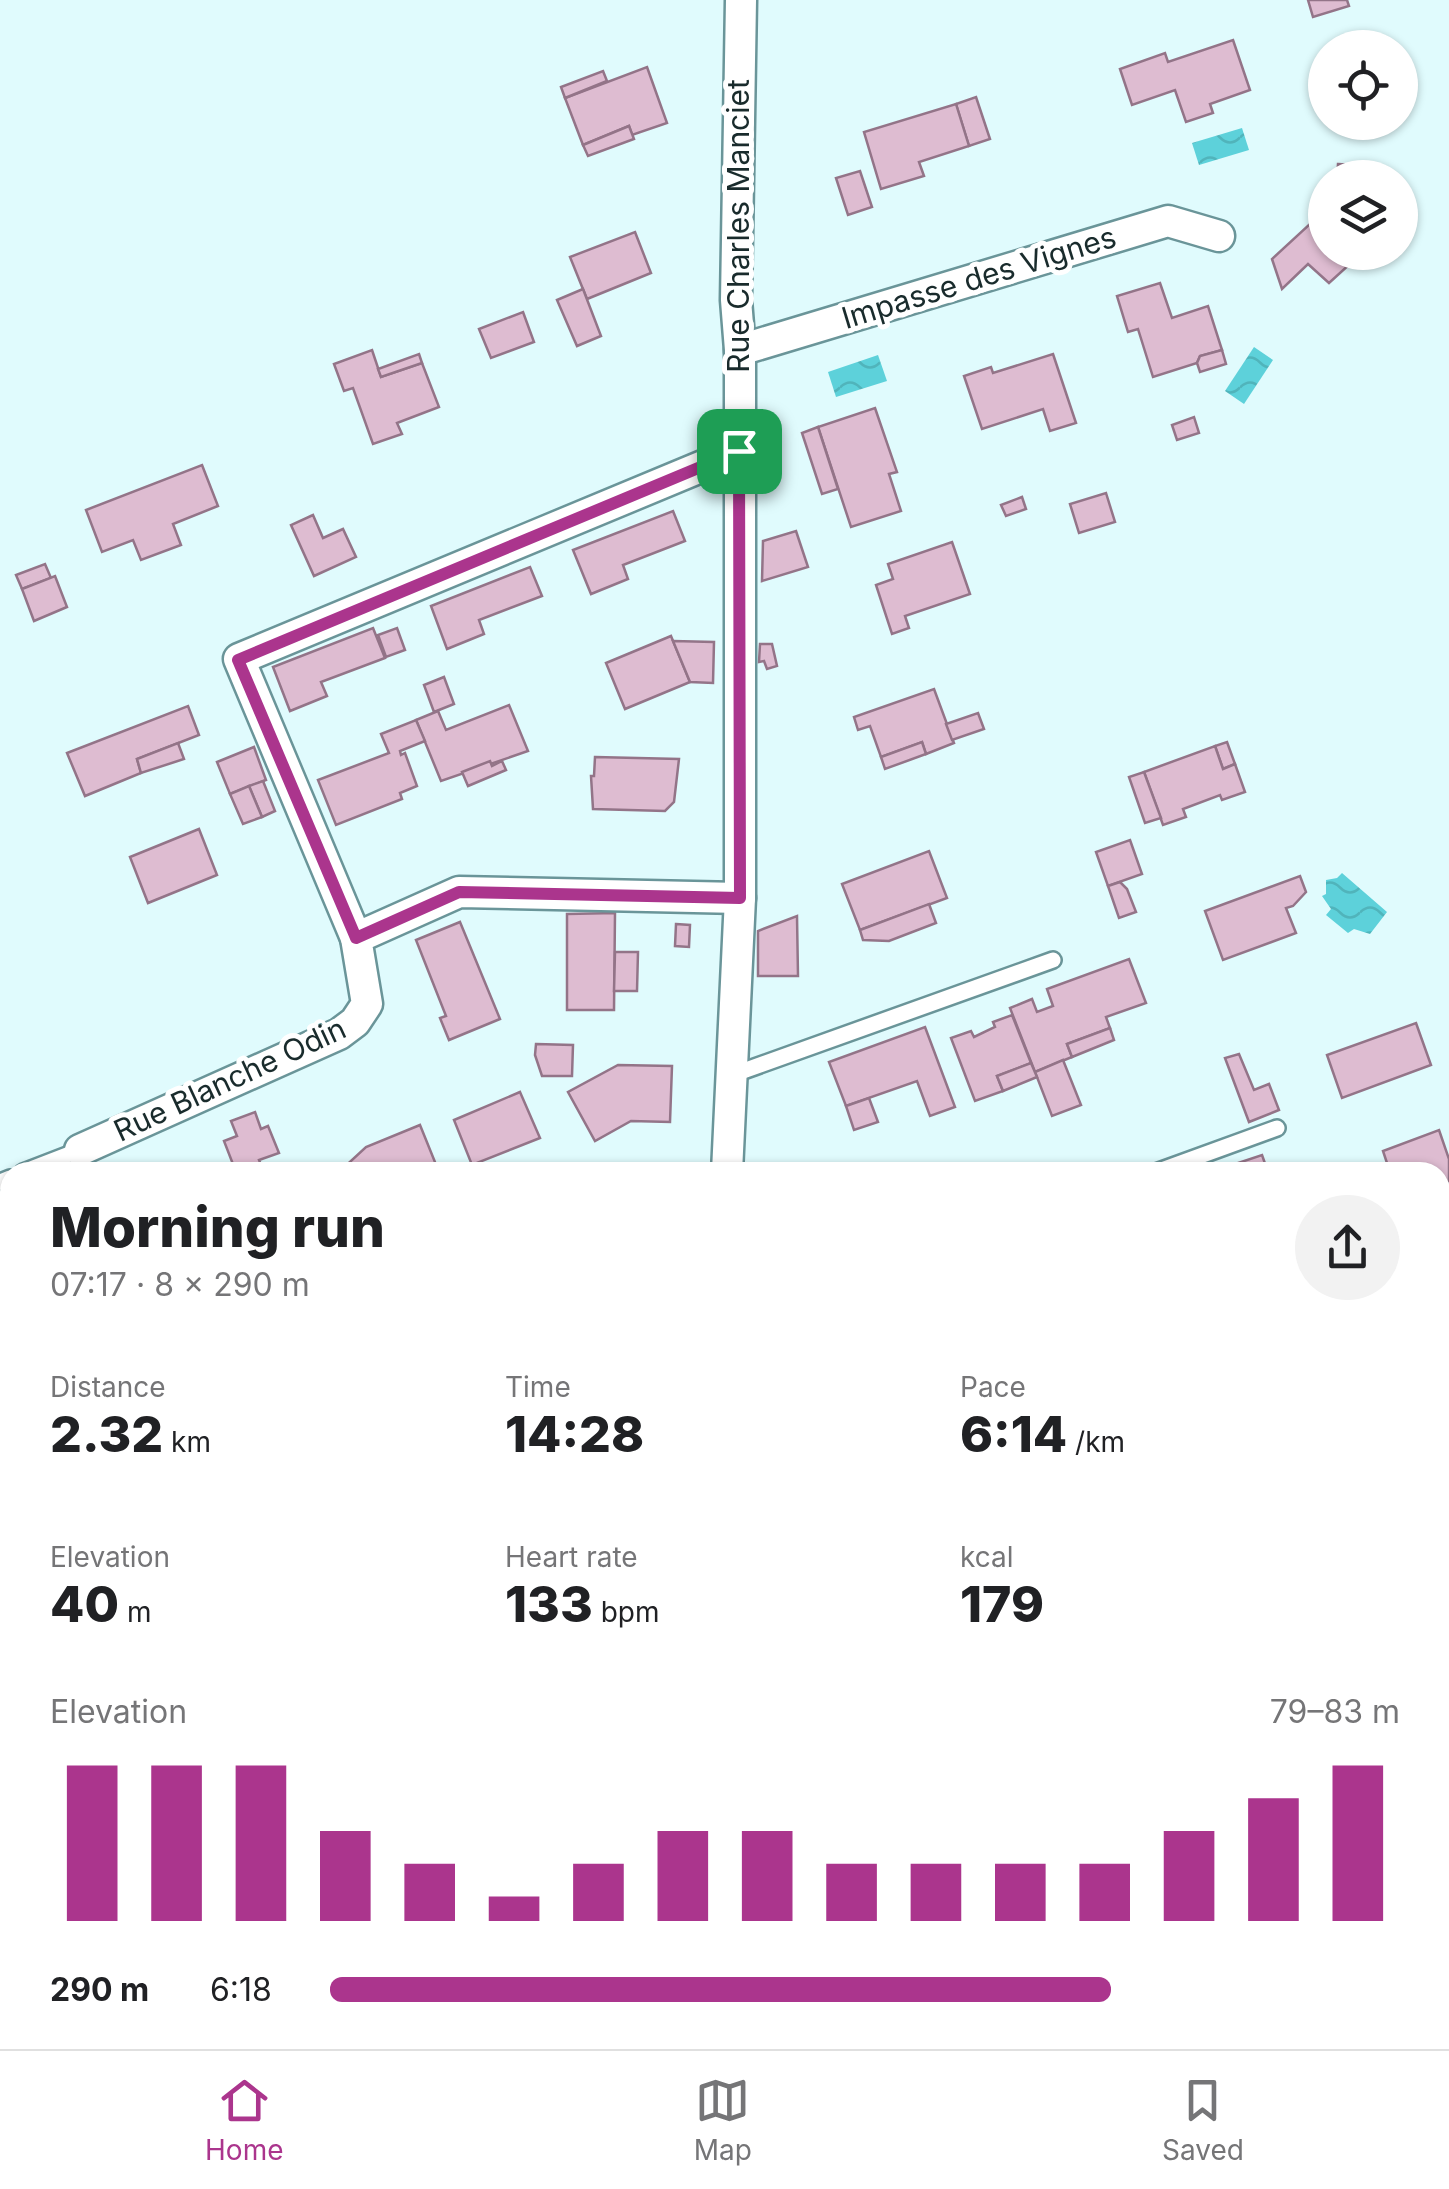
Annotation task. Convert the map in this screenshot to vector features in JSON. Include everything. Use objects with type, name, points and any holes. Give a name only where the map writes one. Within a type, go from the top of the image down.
[{"type":"street","name":"Rue Charles Manciet","points":[[728,1162],[740,898],[740,350],[736,300],[741,0]]},
{"type":"street","name":"Impasse des Vignes","points":[[740,350],[1168,221],[1219,236]]},
{"type":"street","name":"Rue Blanche Odin","points":[[80,1150],[339,1034],[356,1022],[367,1004],[356,938],[238,660],[739,451]]},
{"type":"street","points":[[356,938],[459,892],[740,898]]},
{"type":"lane","points":[[732,1074],[1053,960]]},
{"type":"lane","points":[[1184,1162],[1277,1128]]},
{"type":"lane","points":[[49,1162],[80,1150]]},
{"type":"water","points":[[1242,128],[1249,150],[1199,165],[1192,143]]},
{"type":"water","points":[[1254,347],[1273,360],[1244,404],[1225,391]]},
{"type":"water","points":[[878,355],[887,381],[836,397],[828,372]]},
{"type":"water","points":[[1342,873],[1387,912],[1370,934],[1354,929],[1348,933],[1326,915],[1331,909],[1322,896],[1326,894],[1326,880]]},
{"type":"building","points":[[1308,0],[1347,0],[1349,6],[1313,17]]},
{"type":"building","points":[[1233,40],[1250,90],[1210,104],[1213,113],[1186,122],[1175,90],[1132,105],[1120,69],[1165,53],[1168,62]]},
{"type":"building","points":[[647,67],[667,123],[632,135],[629,126],[583,145],[565,98]]},
{"type":"building","points":[[603,71],[607,81],[565,98],[561,87]]},
{"type":"building","points":[[976,97],[990,139],[969,146],[956,104]]},
{"type":"building","points":[[956,104],[969,146],[919,162],[924,176],[881,189],[864,132]]},
{"type":"building","points":[[629,126],[634,139],[588,156],[583,145]]},
{"type":"building","points":[[860,171],[872,207],[848,215],[836,178]]},
{"type":"building","points":[[1308,226],[1308,264],[1282,289],[1272,259]]},
{"type":"building","points":[[635,232],[651,273],[587,299],[570,257]]},
{"type":"building","points":[[1315,270],[1343,270],[1329,283]]},
{"type":"building","points":[[1160,283],[1172,318],[1208,306],[1222,350],[1153,377],[1138,329],[1128,332],[1117,296]]},
{"type":"building","points":[[583,289],[601,336],[577,346],[557,300]]},
{"type":"building","points":[[523,312],[534,342],[491,358],[479,329]]},
{"type":"building","points":[[372,350],[381,377],[422,363],[439,407],[397,423],[402,434],[373,444],[353,388],[344,391],[334,364]]},
{"type":"building","points":[[1222,350],[1226,364],[1200,372],[1200,356]]},
{"type":"building","points":[[419,354],[422,363],[381,377],[378,369]]},
{"type":"building","points":[[1053,354],[1076,423],[1050,431],[1043,409],[982,429],[964,376],[991,367],[993,373]]},
{"type":"building","points":[[875,408],[897,472],[889,474],[901,511],[851,527],[818,427]]},
{"type":"building","points":[[1194,417],[1199,433],[1177,440],[1172,425]]},
{"type":"building","points":[[818,427],[838,489],[822,494],[802,433]]},
{"type":"building","points":[[202,465],[218,506],[173,524],[181,545],[141,560],[133,540],[102,552],[86,510]]},
{"type":"building","points":[[1106,493],[1115,522],[1079,533],[1070,504]]},
{"type":"building","points":[[1022,497],[1026,509],[1006,516],[1001,505]]},
{"type":"building","points":[[673,511],[685,541],[623,565],[628,579],[591,594],[573,550]]},
{"type":"building","points":[[313,515],[323,538],[343,529],[356,557],[314,576],[291,525]]},
{"type":"building","points":[[796,531],[808,567],[762,581],[763,541]]},
{"type":"building","points":[[952,542],[970,594],[905,616],[909,628],[892,634],[876,585],[893,579],[888,564]]},
{"type":"building","points":[[45,564],[51,578],[22,589],[16,575]]},
{"type":"building","points":[[530,567],[542,596],[479,620],[484,634],[447,649],[431,606]]},
{"type":"building","points":[[55,576],[67,607],[34,621],[22,589]]},
{"type":"building","points":[[373,628],[385,658],[321,682],[327,696],[290,711],[273,667]]},
{"type":"building","points":[[397,628],[405,650],[386,657],[378,635]]},
{"type":"building","points":[[671,636],[690,682],[625,709],[606,663]]},
{"type":"building","points":[[673,641],[714,642],[713,683],[690,682]]},
{"type":"building","points":[[760,644],[772,644],[777,666],[767,669],[764,661],[759,662]]},
{"type":"building","points":[[444,677],[454,704],[434,712],[424,685]]},
{"type":"building","points":[[934,689],[954,743],[926,754],[922,742],[881,757],[870,726],[858,730],[854,717]]},
{"type":"building","points":[[509,705],[528,751],[441,781],[416,720],[438,711],[446,730]]},
{"type":"building","points":[[188,706],[199,735],[137,759],[141,773],[85,796],[67,753]]},
{"type":"building","points":[[978,713],[984,729],[952,740],[946,724]]},
{"type":"building","points":[[416,720],[425,741],[400,751],[401,755],[405,753],[417,786],[400,793],[402,799],[336,825],[318,780],[389,753],[381,734]]},
{"type":"building","points":[[922,742],[926,754],[885,769],[881,757]]},
{"type":"building","points":[[1227,742],[1235,764],[1223,769],[1215,746]]},
{"type":"building","points":[[178,743],[184,759],[141,773],[137,759]]},
{"type":"building","points":[[1215,746],[1223,769],[1235,764],[1245,792],[1222,800],[1220,795],[1183,809],[1186,817],[1163,825],[1144,772]]},
{"type":"building","points":[[254,747],[266,780],[230,794],[217,762]]},
{"type":"building","points":[[595,757],[679,759],[674,802],[665,811],[593,809],[591,776]]},
{"type":"building","points":[[490,761],[492,766],[502,761],[506,770],[468,786],[462,772]]},
{"type":"building","points":[[1144,772],[1161,818],[1145,823],[1129,777]]},
{"type":"building","points":[[263,781],[275,811],[262,817],[249,786]]},
{"type":"building","points":[[249,786],[262,817],[243,824],[230,794]]},
{"type":"building","points":[[199,829],[217,875],[148,903],[130,857]]},
{"type":"building","points":[[1130,840],[1142,874],[1108,886],[1096,852]]},
{"type":"building","points":[[929,851],[947,898],[860,930],[842,884]]},
{"type":"building","points":[[1300,876],[1306,892],[1286,908],[1296,933],[1223,960],[1205,911]]},
{"type":"building","points":[[1120,882],[1136,912],[1119,918],[1108,886]]},
{"type":"building","points":[[929,904],[936,923],[889,941],[863,940],[860,930]]},
{"type":"building","points":[[615,913],[614,1010],[567,1010],[567,914]]},
{"type":"building","points":[[797,916],[798,976],[758,976],[758,931]]},
{"type":"building","points":[[460,922],[500,1019],[449,1040],[440,1018],[446,1016],[416,940]]},
{"type":"building","points":[[676,924],[690,925],[689,947],[675,946]]},
{"type":"building","points":[[615,952],[638,952],[637,991],[614,991]]},
{"type":"building","points":[[1129,959],[1146,1003],[1106,1017],[1110,1028],[1067,1044],[1072,1057],[1035,1072],[1010,1008],[1032,999],[1037,1012],[1053,1006],[1047,989]]},
{"type":"building","points":[[1012,1015],[1031,1063],[997,1076],[1003,1091],[975,1101],[951,1038],[971,1031],[974,1037],[995,1027],[993,1022]]},
{"type":"building","points":[[1416,1023],[1431,1065],[1342,1098],[1327,1055]]},
{"type":"building","points":[[925,1027],[955,1107],[930,1116],[917,1081],[846,1106],[829,1062]]},
{"type":"building","points":[[1110,1028],[1114,1040],[1072,1057],[1067,1044]]},
{"type":"building","points":[[536,1044],[573,1045],[572,1076],[542,1076],[535,1055]]},
{"type":"building","points":[[1239,1054],[1254,1090],[1269,1084],[1279,1110],[1249,1122],[1225,1058]]},
{"type":"building","points":[[1063,1060],[1081,1105],[1052,1116],[1035,1072]]},
{"type":"building","points":[[1031,1063],[1037,1077],[1003,1091],[997,1076]]},
{"type":"building","points":[[618,1065],[672,1066],[670,1122],[631,1121],[595,1141],[568,1092]]},
{"type":"building","points":[[520,1092],[540,1138],[471,1162],[454,1120]]},
{"type":"building","points":[[869,1098],[878,1122],[854,1130],[846,1106]]},
{"type":"building","points":[[255,1112],[261,1129],[268,1126],[279,1153],[260,1162],[232,1162],[224,1141],[237,1136],[231,1121]]},
{"type":"building","points":[[420,1125],[435,1162],[350,1162],[366,1147]]},
{"type":"building","points":[[1439,1130],[1449,1162],[1387,1162],[1383,1151]]},
{"type":"building","points":[[1262,1155],[1264,1162],[1241,1162]]},
{"type":"route","points":[[739,451],[740,898],[459,892],[356,938],[238,660],[739,451]]}]
